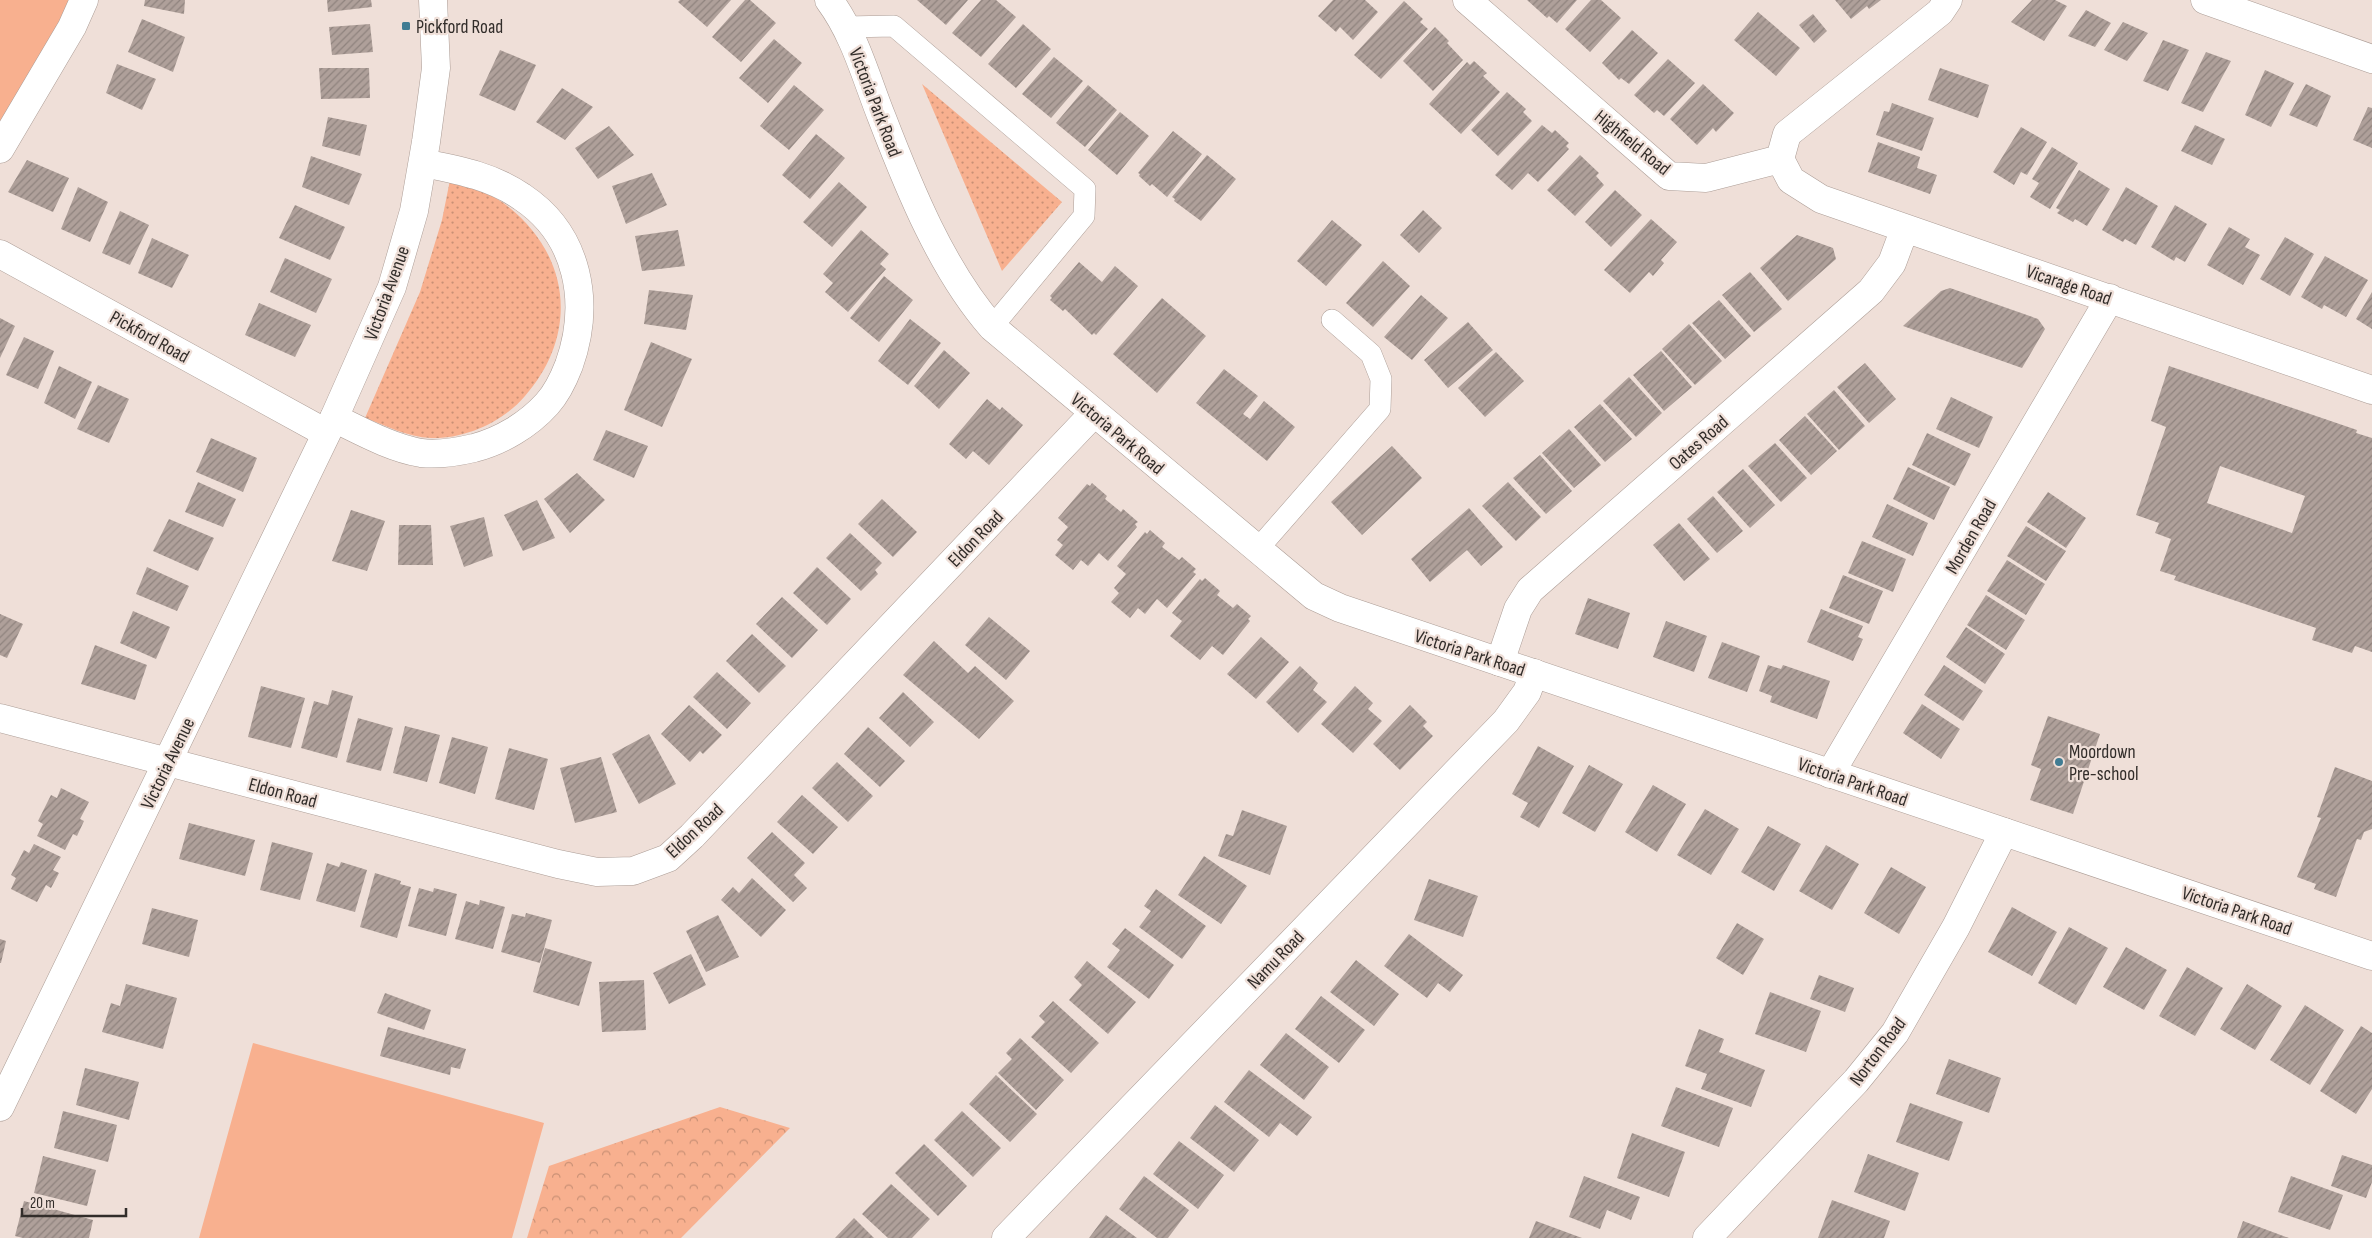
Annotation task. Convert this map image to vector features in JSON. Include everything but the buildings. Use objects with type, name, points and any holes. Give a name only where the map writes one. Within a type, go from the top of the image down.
[{"type":"street","points":[[0,149],[72,27],[84,0]]},
{"type":"street","name":"Victoria Avenue","points":[[0,1107],[330,426],[392,287],[414,211],[423,163],[436,68],[433,0]]},
{"type":"street","name":"Victoria Park Road","points":[[829,0],[846,26],[908,183],[938,244],[965,291],[992,327],[1314,596],[1340,608],[2372,956]]},
{"type":"street","name":"Highfield Road","points":[[1467,0],[1669,176],[1706,178],[1780,159]]},
{"type":"street","points":[[1780,159],[1787,134],[1940,12],[1948,0]]},
{"type":"street","points":[[2205,0],[2372,58]]},
{"type":"street","name":"Vicarage Road","points":[[1780,159],[1791,180],[1821,199],[2372,390]]},
{"type":"street","points":[[330,426],[422,453],[455,452],[489,444],[518,429],[547,404],[563,379],[575,347],[581,316],[579,282],[566,246],[547,219],[523,197],[499,184],[473,173],[423,163]]},
{"type":"street","name":"Oates Road","points":[[1500,662],[1518,609],[1530,590],[1871,291],[1892,263],[1904,228]]},
{"type":"street","name":"Pickford Road","points":[[0,254],[330,426]]},
{"type":"street","name":"Morden Road","points":[[1830,774],[2110,298]]},
{"type":"street","name":"Eldon Road","points":[[0,718],[558,864],[597,872],[633,871],[668,858],[692,836],[1094,413]]},
{"type":"street","name":"Namu Road","points":[[1006,1238],[1506,721],[1527,692],[1534,673]]},
{"type":"street","name":"Norton Road","points":[[1707,1238],[1856,1081],[1895,1033],[1956,927],[2004,832]]},
{"type":"lane","points":[[846,26],[894,26],[1085,189],[1084,216],[992,327]]},
{"type":"lane","points":[[1258,550],[1380,409],[1381,379],[1371,354],[1332,320]]},
{"type":"green space","points":[[0,0],[71,0],[0,129]]},
{"type":"green space","points":[[922,84],[1062,202],[1002,271]]},
{"type":"green space","points":[[450,180],[496,198],[525,222],[542,245],[554,269],[560,294],[560,320],[554,346],[543,372],[516,405],[495,421],[470,432],[444,438],[431,438],[405,433],[365,418],[420,292],[442,220]]},
{"type":"green space","points":[[253,1043],[544,1123],[512,1238],[199,1238]]},
{"type":"green space","points":[[720,1107],[790,1128],[681,1238],[527,1238],[549,1166]]},
{"type":"place","name":"Pickford Road","points":[[406,26]]},
{"type":"place","name":"Moordown Pre-school","points":[[2059,762]]}]
